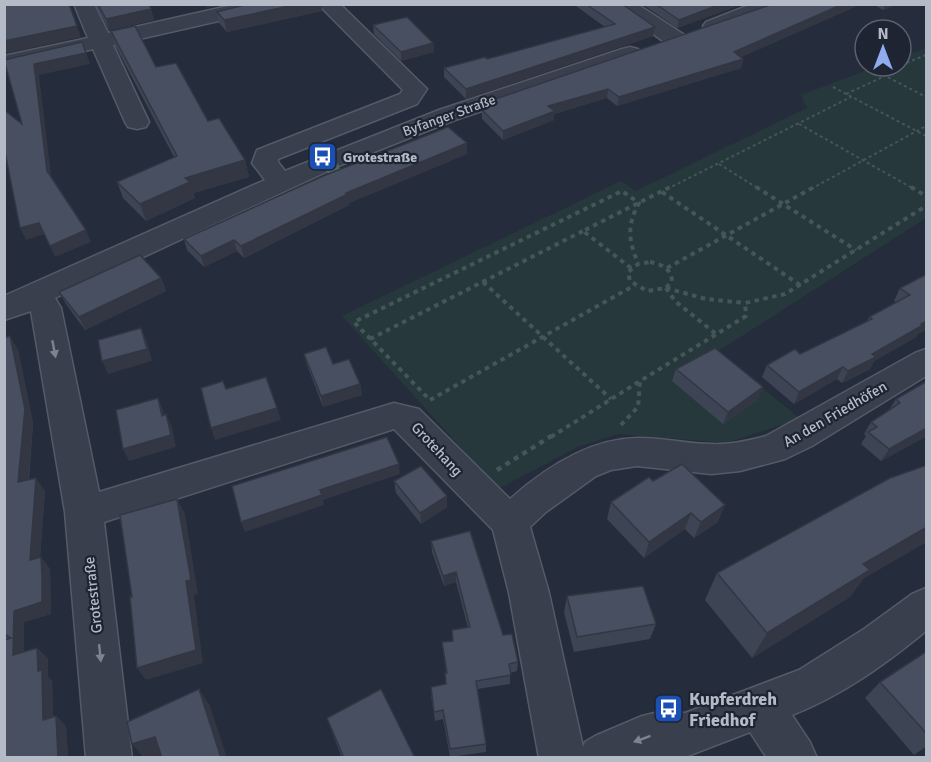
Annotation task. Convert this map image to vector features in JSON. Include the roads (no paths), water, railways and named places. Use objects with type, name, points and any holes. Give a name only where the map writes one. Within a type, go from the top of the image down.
[{"type":"street","points":[[84,4],[137,122]]},
{"type":"street","points":[[4,63],[267,4]]},
{"type":"street","points":[[281,183],[265,163],[266,155],[409,99],[415,89],[328,4]]},
{"type":"street","points":[[622,4],[675,39]]},
{"type":"street","name":"Byfanger Straße","points":[[14,297],[332,160],[447,115],[772,4]]},
{"type":"street","name":"Grotestraße","points":[[14,297],[46,308],[84,512],[109,758]]},
{"type":"street","name":"An den Friedhöfen","points":[[510,522],[533,501],[584,466],[607,456],[637,452],[711,459],[740,458],[773,449],[800,436],[927,361]]},
{"type":"street","name":"Grotehang","points":[[84,512],[394,416],[407,418],[417,426],[476,491],[510,522]]},
{"type":"street","points":[[510,522],[529,592],[562,758]]},
{"type":"street","points":[[601,758],[655,734],[668,731],[683,746],[760,707],[812,686],[879,643],[927,608]]},
{"type":"street","points":[[760,707],[794,758]]},
{"type":"place","name":"Grotestraße","points":[[322,157]]},
{"type":"place","name":"Kupferdreh Friedhof","points":[[668,709]]}]
